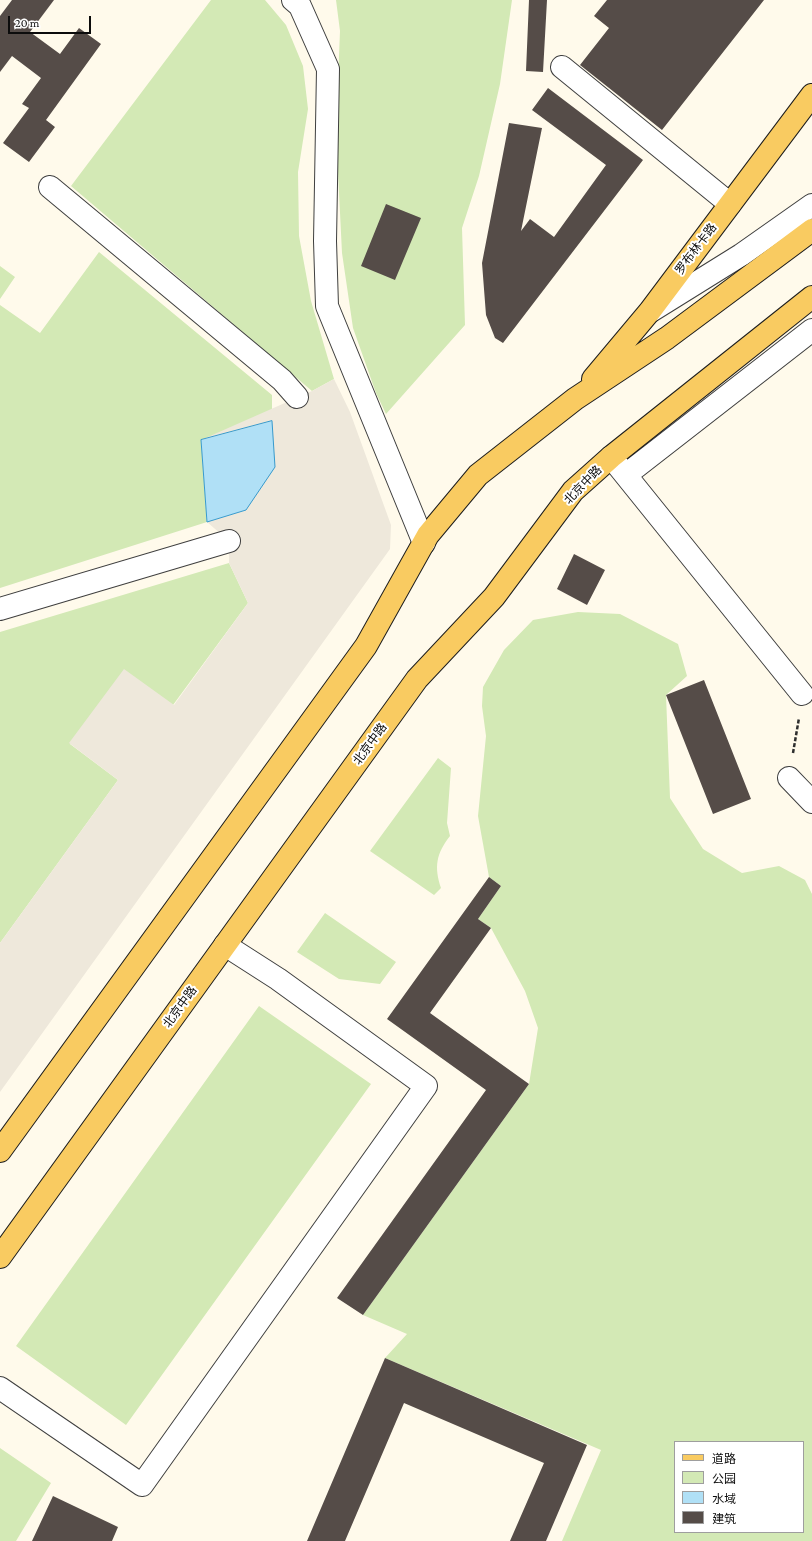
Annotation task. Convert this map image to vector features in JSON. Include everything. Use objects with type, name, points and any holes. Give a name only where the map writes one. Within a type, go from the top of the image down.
[{"type":"main road","name":"罗布林卡路","points":[[576,400],[650,311],[812,96]]},
{"type":"main road","points":[[0,1151],[366,646],[428,535],[478,475],[576,400],[667,338],[812,230]]},
{"type":"main road","name":"北京中路","points":[[0,1257],[417,679],[494,597],[573,491],[611,457],[812,297]]},
{"type":"street","points":[[293,0],[300,6],[328,69],[325,241],[327,306],[424,543]]},
{"type":"street","points":[[562,67],[730,204]]},
{"type":"street","points":[[50,187],[282,380],[297,397]]},
{"type":"street","points":[[650,311],[741,255],[812,205]]},
{"type":"street","points":[[627,474],[812,330]]},
{"type":"street","points":[[611,457],[627,474],[802,694]]},
{"type":"street","points":[[0,609],[229,541]]},
{"type":"street","points":[[789,778],[812,802]]},
{"type":"street","points":[[0,1388],[142,1485],[426,1086],[278,979],[225,945]]},
{"type":"green space","points":[[211,0],[265,0],[286,25],[303,66],[308,109],[298,172],[299,236],[311,301],[334,379],[312,391],[71,186]]},
{"type":"green space","points":[[336,0],[512,0],[500,84],[479,176],[462,228],[465,325],[386,414],[376,393],[353,328],[342,253],[336,132],[340,31]]},
{"type":"green space","points":[[99,252],[272,395],[272,421],[201,440],[207,522],[0,588],[0,305],[40,333]]},
{"type":"green space","points":[[0,266],[15,277],[0,299]]},
{"type":"green space","points":[[229,563],[248,603],[173,705],[70,744],[118,780],[0,943],[0,632]]},
{"type":"green space","points":[[578,612],[620,614],[678,644],[687,676],[666,695],[670,798],[703,849],[742,873],[779,866],[805,880],[812,894],[812,1541],[562,1541],[601,1450],[385,1358],[407,1334],[363,1315],[529,1084],[538,1028],[525,991],[491,928],[478,919],[501,886],[489,877],[478,816],[486,736],[482,706],[483,687],[504,650],[533,620]]},
{"type":"green space","points":[[438,758],[451,768],[447,823],[450,836],[439,855],[437,874],[441,888],[434,895],[370,851]]},
{"type":"green space","points":[[325,913],[396,962],[380,984],[339,979],[297,952]]},
{"type":"green space","points":[[259,1006],[371,1084],[126,1425],[16,1346]]},
{"type":"green space","points":[[0,1448],[51,1483],[16,1541],[0,1541]]},
{"type":"shaded area","points":[[334,379],[350,412],[391,525],[390,549],[0,1092],[0,943],[118,780],[69,743],[124,669],[174,705],[248,603],[229,563],[229,541],[207,522],[246,510],[272,421],[201,440],[312,391]]},
{"type":"water","points":[[272,421],[275,467],[246,510],[207,522],[201,440]]},
{"type":"building","points":[[12,0],[54,0],[30,32],[60,54],[79,28],[101,44],[46,120],[55,127],[29,162],[3,143],[29,108],[22,104],[41,78],[12,56],[0,72],[0,16]]},
{"type":"building","points":[[529,0],[547,0],[543,72],[526,71]]},
{"type":"building","points":[[607,0],[764,0],[662,130],[580,65],[609,28],[594,16]]},
{"type":"building","points":[[548,88],[643,160],[503,343],[495,338],[486,315],[482,263],[509,123],[542,128],[521,231],[530,219],[554,237],[606,165],[532,110]]},
{"type":"building","points":[[386,204],[421,218],[395,280],[361,266]]},
{"type":"building","points":[[574,554],[605,570],[587,605],[557,589]]},
{"type":"building","points":[[704,680],[751,799],[713,814],[666,695]]},
{"type":"building","points":[[489,877],[501,886],[478,919],[491,928],[430,1013],[529,1084],[363,1315],[337,1298],[486,1090],[387,1019]]},
{"type":"building","points":[[385,1358],[587,1445],[546,1541],[510,1541],[544,1463],[404,1403],[345,1541],[307,1541]]},
{"type":"building","points":[[53,1496],[118,1527],[112,1541],[32,1541]]}]
